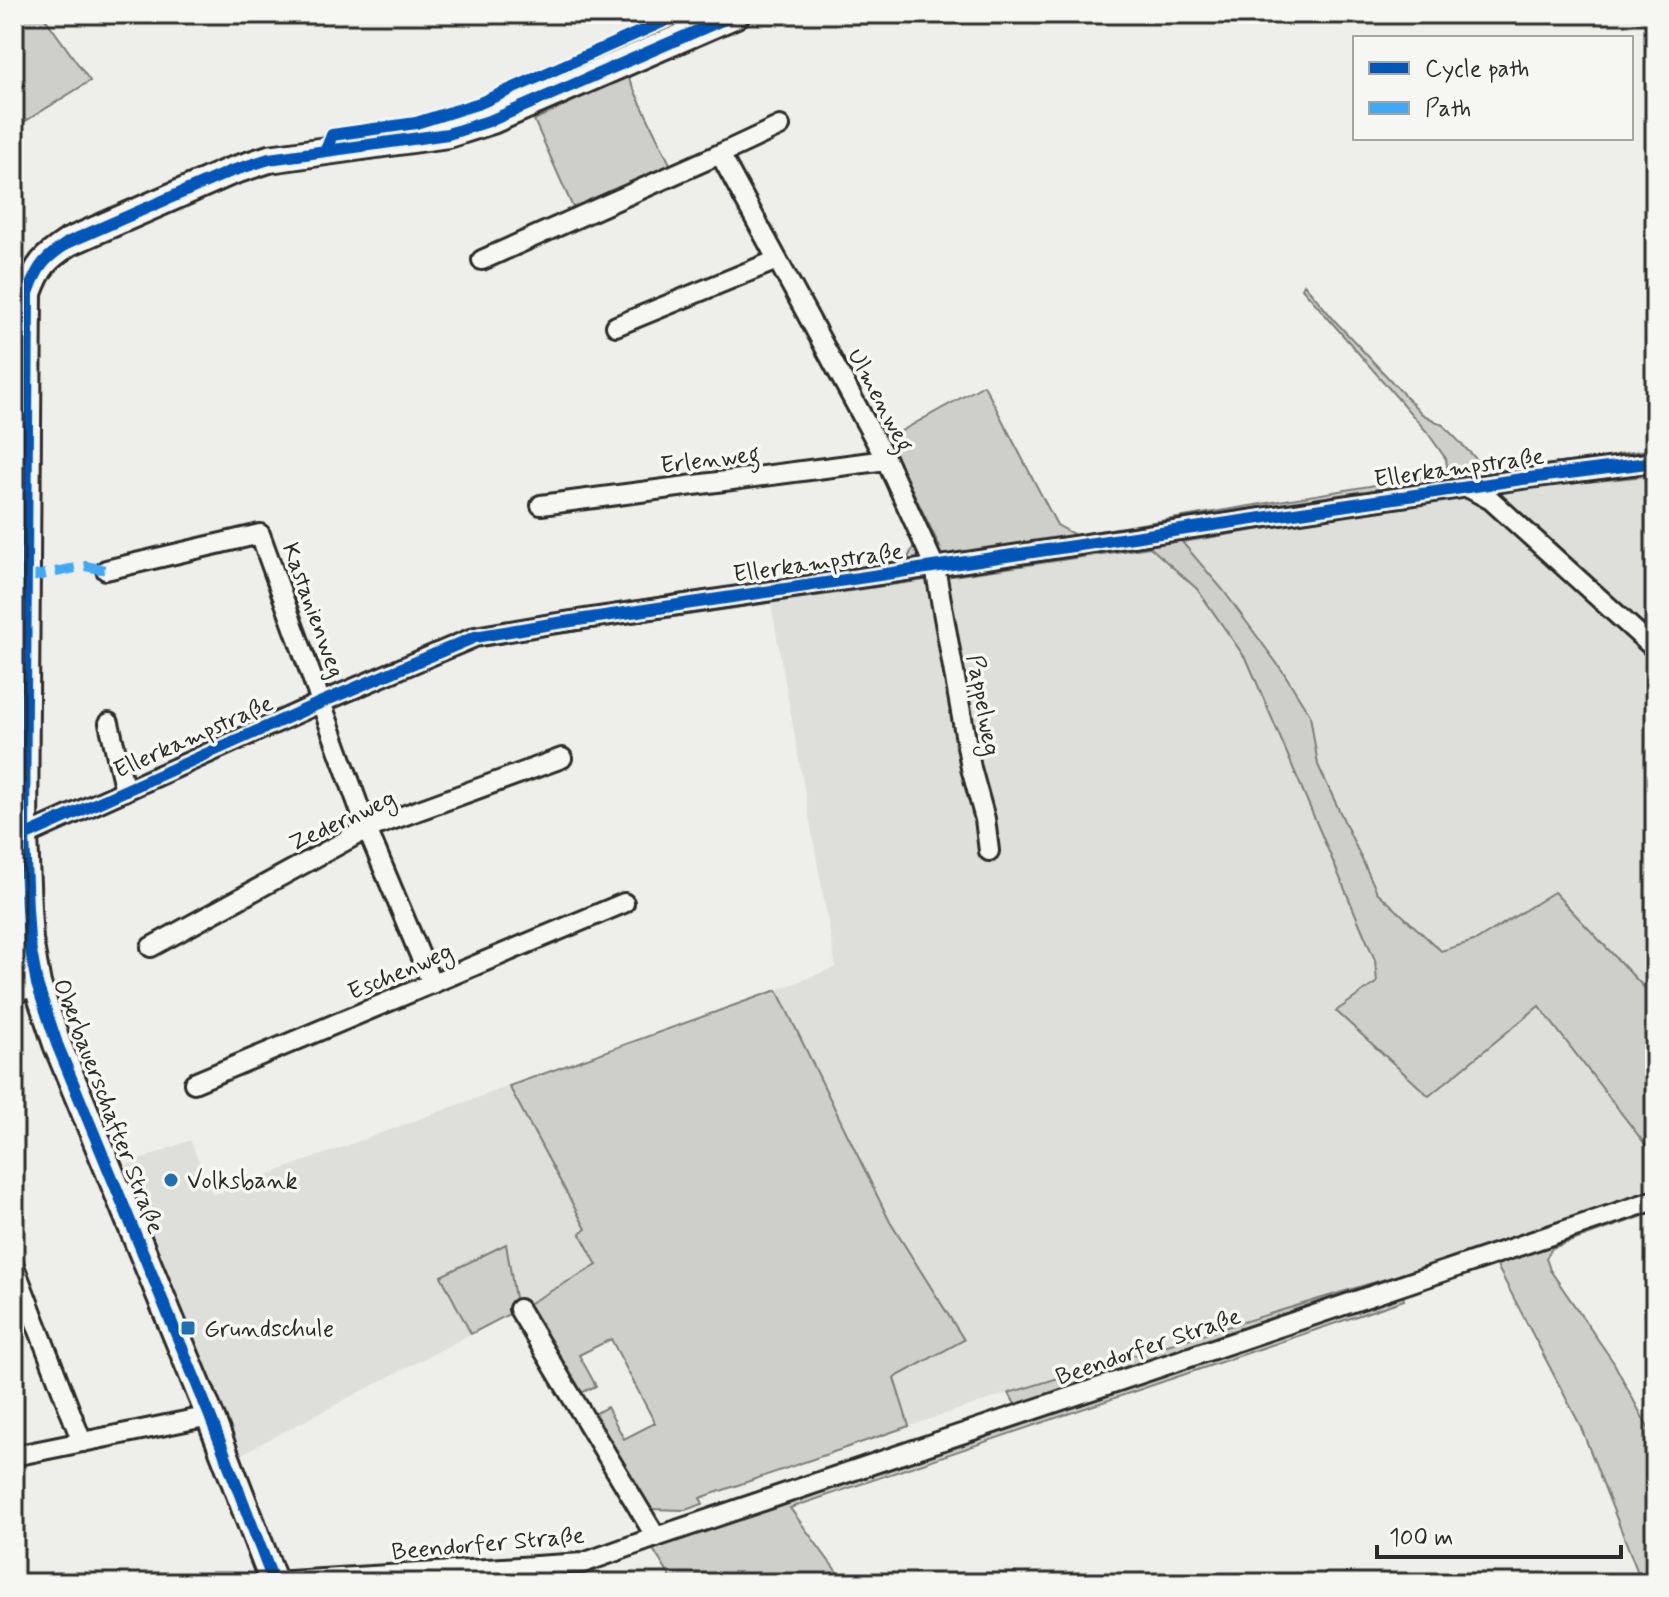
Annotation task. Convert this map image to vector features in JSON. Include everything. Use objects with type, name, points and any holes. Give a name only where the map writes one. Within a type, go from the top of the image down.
[{"type":"main road","name":"Oberbauerschafter Straße","points":[[274,1583],[210,1416],[57,1044],[26,989],[29,940],[20,705],[21,292],[47,256],[69,242],[229,172],[269,159],[463,130],[736,14]]},
{"type":"street","points":[[482,260],[780,126]]},
{"type":"street","name":"Ulmenweg","points":[[720,154],[886,460],[935,567]]},
{"type":"street","points":[[616,326],[777,260]]},
{"type":"street","name":"Erlenweg","points":[[541,505],[886,460]]},
{"type":"street","name":"Ellerkampstraße","points":[[24,836],[475,637],[1655,462]]},
{"type":"street","name":"Ellerkampstraße","points":[[1469,488],[1491,500],[1655,649]]},
{"type":"street","name":"Kastanienweg","points":[[106,570],[260,534],[367,829],[432,984]]},
{"type":"street","name":"Pappelweg","points":[[935,567],[989,851]]},
{"type":"street","name":"Ellerkampstraße","points":[[109,723],[125,791]]},
{"type":"street","name":"Zedernweg","points":[[151,947],[367,829],[562,758]]},
{"type":"street","name":"Eschenweg","points":[[194,1083],[624,903]]},
{"type":"street","name":"Beendorfer Straße","points":[[274,1583],[583,1563],[1655,1200]]},
{"type":"street","points":[[14,1266],[82,1442]]},
{"type":"street","points":[[519,1309],[656,1537]]},
{"type":"street","points":[[14,1456],[210,1416]]},
{"type":"shaded area","points":[[14,14],[42,14],[90,81],[24,122],[14,104]]},
{"type":"shaded area","points":[[627,75],[671,166],[574,210],[534,120]]},
{"type":"shaded area","points":[[1304,284],[1422,414],[1443,425],[1478,461],[1500,470],[1655,449],[1655,475],[1497,491],[1182,542],[1223,590],[1284,673],[1310,715],[1318,765],[1377,892],[1441,951],[1477,940],[1554,892],[1655,999],[1655,1157],[1539,1006],[1429,1096],[1336,1011],[1377,982],[1375,960],[1248,662],[1197,589],[1150,547],[558,634],[550,614],[896,564],[908,558],[917,539],[940,547],[887,439],[984,385],[1057,525],[1075,535],[1448,473],[1446,459],[1427,432],[1302,288]]},
{"type":"shaded area","points":[[1655,475],[1655,999],[1554,893],[1477,940],[1440,951],[1377,892],[1318,765],[1310,715],[1182,542],[1497,491]]},
{"type":"shaded area","points":[[1150,547],[1197,589],[1248,662],[1375,960],[1377,982],[1336,1012],[1429,1095],[1539,1006],[1655,1157],[1655,1193],[1527,1236],[909,1426],[894,1378],[964,1339],[890,1222],[777,990],[836,967],[771,603]]},
{"type":"shaded area","points":[[777,990],[890,1222],[964,1340],[894,1378],[909,1426],[700,1498],[703,1504],[685,1510],[648,1509],[590,1416],[607,1407],[624,1439],[655,1423],[611,1339],[579,1355],[596,1386],[577,1395],[519,1309],[597,1265],[580,1233],[586,1229],[509,1086]]},
{"type":"shaded area","points":[[509,1086],[586,1229],[580,1233],[597,1266],[241,1454],[140,1222],[120,1168],[190,1140],[213,1195]]},
{"type":"shaded area","points":[[1655,1193],[1655,1212],[1552,1248],[1546,1258],[1550,1270],[1614,1363],[1655,1441],[1655,1583],[1642,1583],[1580,1425],[1495,1262],[1403,1295],[1404,1300],[790,1508],[845,1583],[674,1583],[651,1546],[1023,1419],[1009,1393],[1527,1236]]},
{"type":"shaded area","points":[[506,1244],[517,1310],[471,1334],[441,1276]]},
{"type":"marked path","points":[[26,578],[85,566],[106,570]]},
{"type":"cycle path","points":[[326,150],[332,135],[416,123],[480,103],[680,14]]},
{"type":"cycle path","points":[[274,1583],[210,1416],[57,1044],[37,984],[29,940],[24,836],[28,293],[43,263],[69,242],[229,172],[269,159],[448,134],[492,120],[736,14]]},
{"type":"cycle path","points":[[24,836],[475,637],[1522,479],[1655,462]]},
{"type":"place","name":"Volksbank","points":[[171,1180]]},
{"type":"place","name":"Grundschule","points":[[188,1328]]}]
